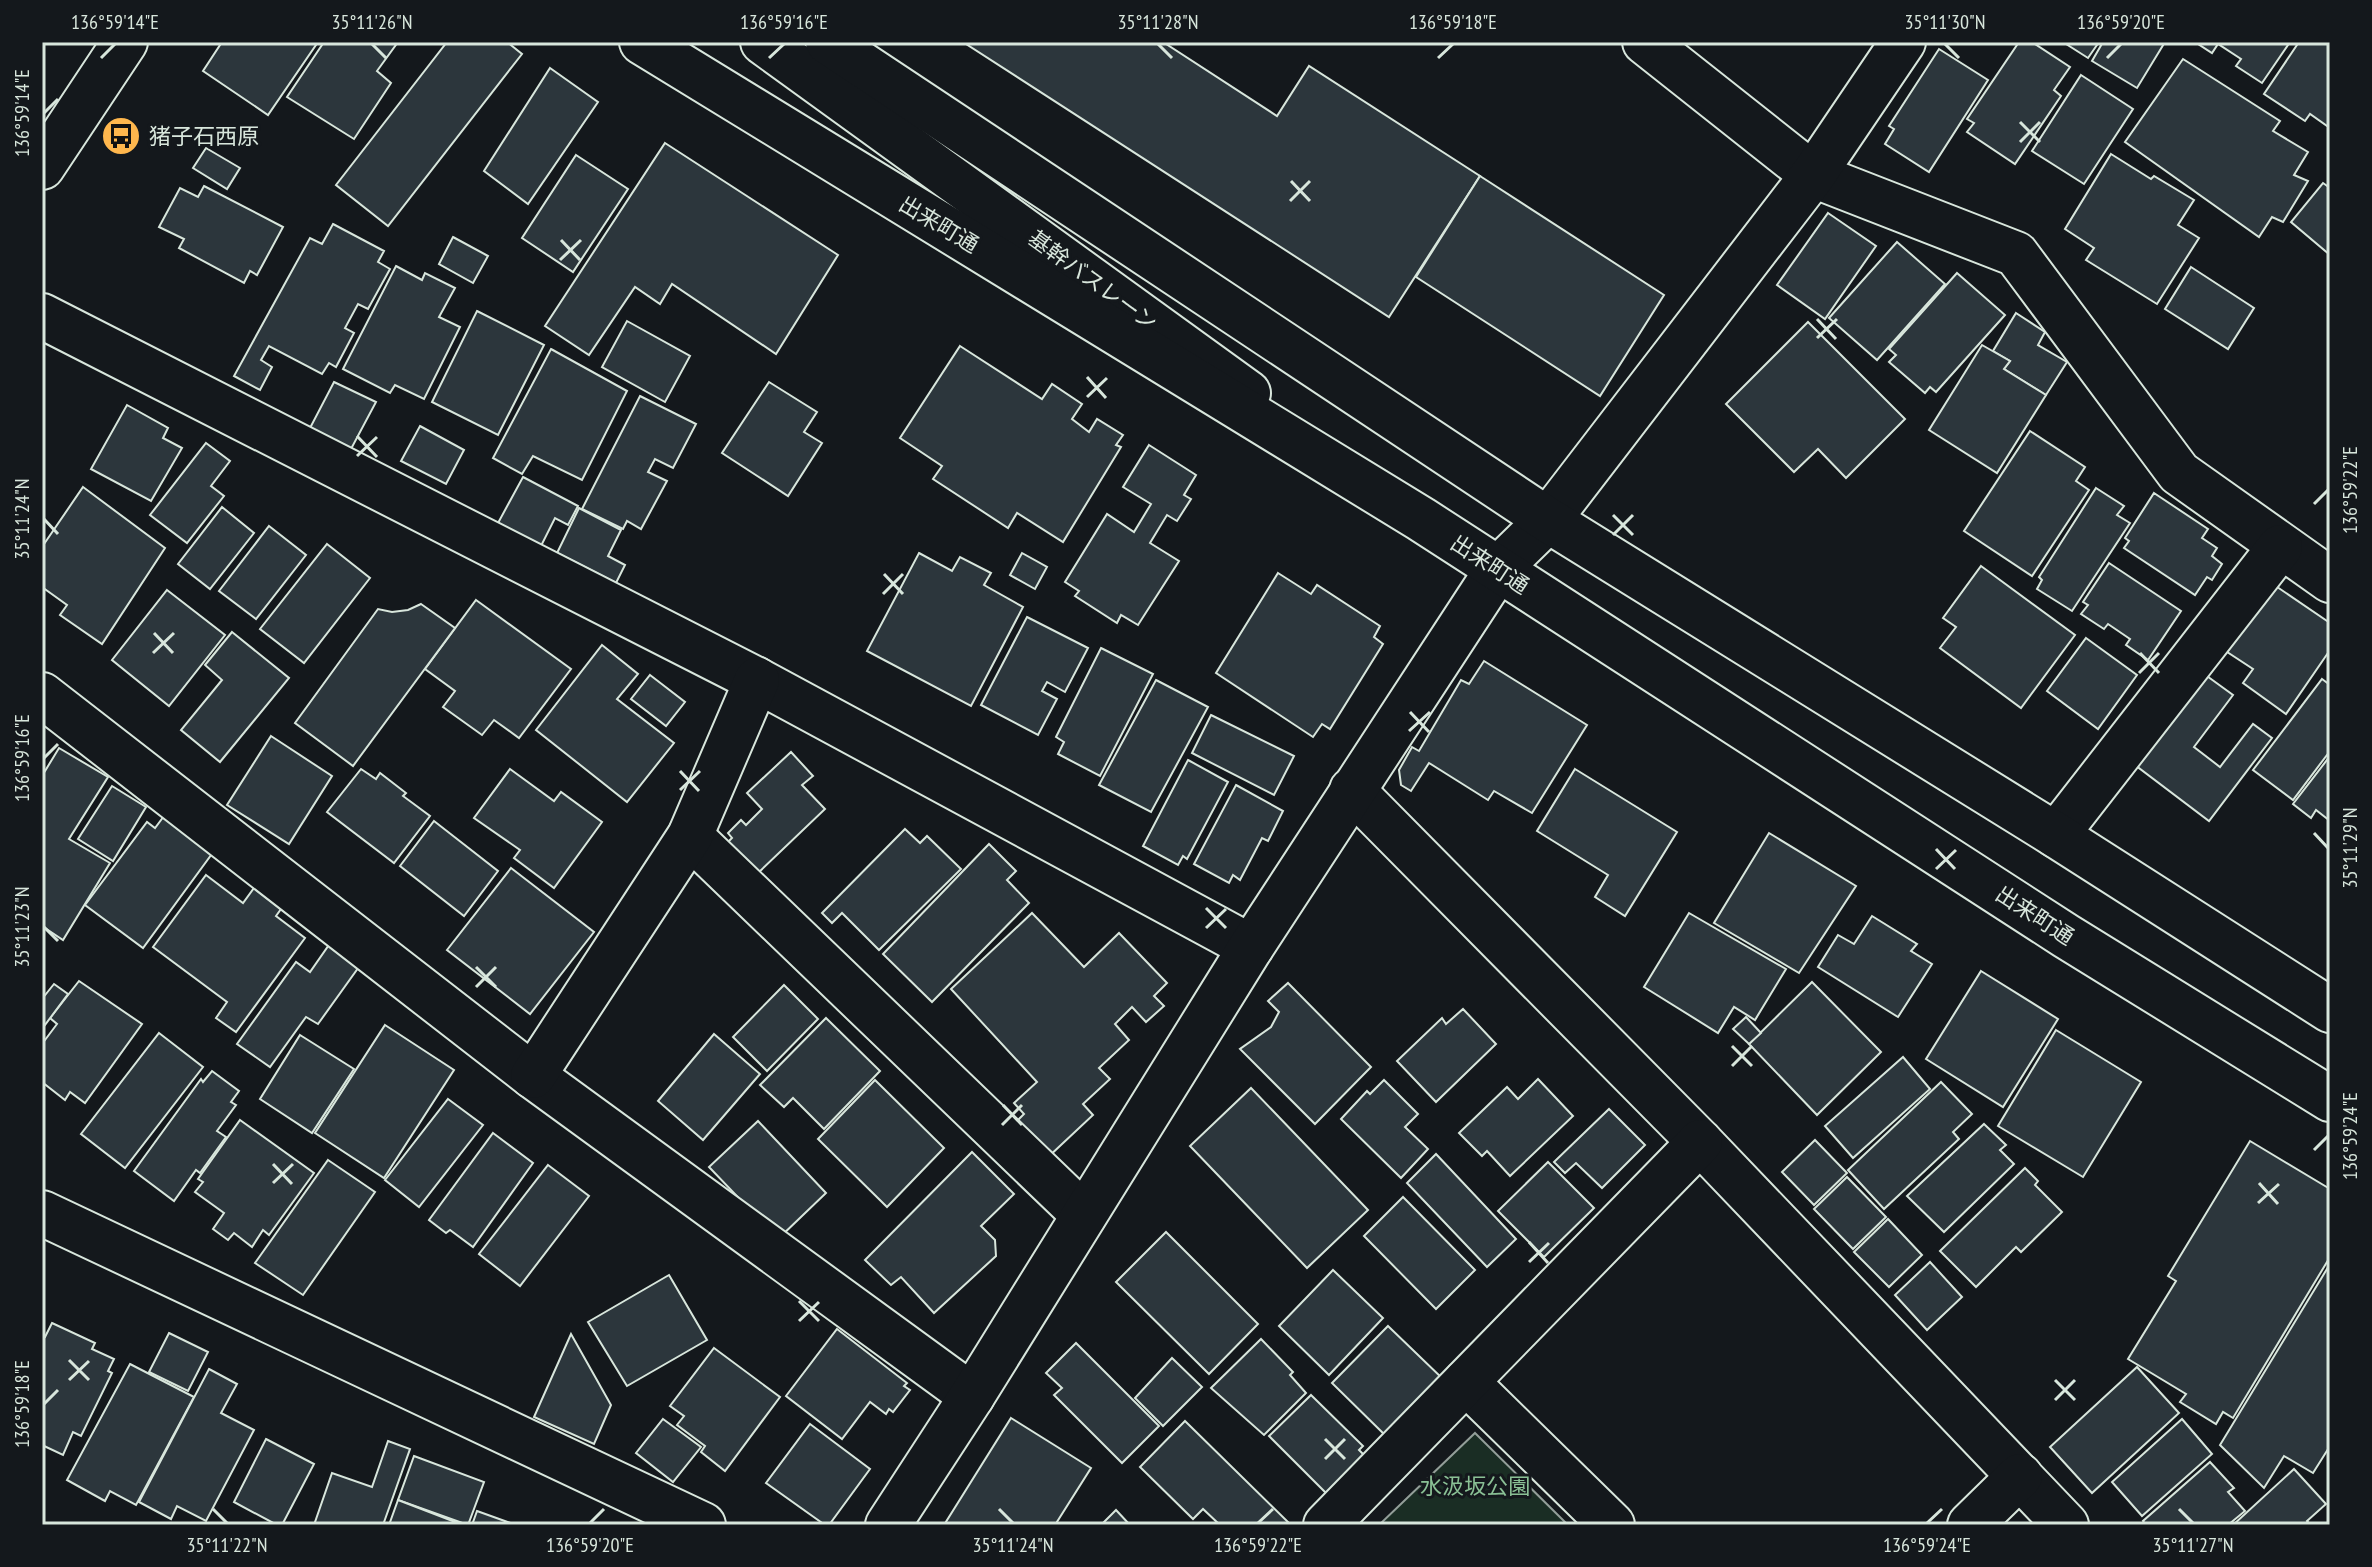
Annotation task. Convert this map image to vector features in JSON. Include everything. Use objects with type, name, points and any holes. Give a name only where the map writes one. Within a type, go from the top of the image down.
[{"type":"street","points":[[42,167],[125,42]]},
{"type":"street","name":"出来町通","points":[[642,42],[1421,519],[2053,927],[2330,1099]]},
{"type":"street","name":"基幹バスレーン","points":[[763,42],[1421,519]]},
{"type":"street","points":[[828,42],[1548,520],[2056,835],[2330,1010]]},
{"type":"street","points":[[1645,42],[1813,175],[2016,254],[2179,473],[2330,580]]},
{"type":"street","points":[[888,1525],[972,1396],[1251,947],[1498,569],[1548,520],[1813,175],[1903,42]]},
{"type":"street","points":[[42,316],[757,680],[1251,947]]},
{"type":"street","points":[[2056,835],[2280,547]]},
{"type":"street","points":[[533,1076],[690,836],[757,680]]},
{"type":"street","points":[[42,695],[533,1076],[972,1396]]},
{"type":"street","points":[[1352,790],[1700,1142],[2066,1525]]},
{"type":"street","points":[[690,836],[1084,1215]]},
{"type":"street","points":[[1326,1525],[1700,1142]]},
{"type":"street","points":[[42,1213],[703,1525]]},
{"type":"street","points":[[1466,1382],[1612,1525]]},
{"type":"street","points":[[1970,1525],[2020,1476]]},
{"type":"green space","name":"水汲坂公園","points":[[1475,1433],[1568,1525],[1379,1525]]},
{"type":"building","points":[[222,42],[318,42],[268,115],[203,71]]},
{"type":"building","points":[[324,42],[398,42],[377,71],[391,83],[354,139],[287,97]]},
{"type":"building","points":[[447,42],[507,42],[522,54],[388,226],[336,185]]},
{"type":"building","points":[[963,42],[1163,42],[1277,116],[1309,66],[1480,176],[1389,317]]},
{"type":"building","points":[[2019,42],[2032,42],[2070,67],[2054,90],[2061,96],[2015,164],[1967,132],[1974,123],[1967,119]]},
{"type":"building","points":[[2063,42],[2099,42],[2088,58]]},
{"type":"building","points":[[2103,42],[2165,42],[2137,88],[2092,61]]},
{"type":"building","points":[[2195,42],[2290,42],[2262,83],[2236,66],[2241,59],[2218,44],[2212,53]]},
{"type":"building","points":[[2299,42],[2330,42],[2330,128],[2310,114],[2305,121],[2264,94]]},
{"type":"building","points":[[1939,49],[1988,80],[1929,172],[1885,144],[1894,129],[1889,126]]},
{"type":"building","points":[[2183,59],[2280,121],[2273,131],[2308,152],[2294,175],[2308,181],[2283,222],[2272,217],[2259,237],[2125,142]]},
{"type":"building","points":[[550,68],[598,102],[528,204],[484,171]]},
{"type":"building","points":[[2081,75],[2133,109],[2084,184],[2032,151]]},
{"type":"building","points":[[665,143],[838,255],[776,354],[672,284],[660,304],[635,287],[589,355],[545,326]]},
{"type":"building","points":[[206,148],[240,168],[227,189],[193,168]]},
{"type":"building","points":[[2111,154],[2151,179],[2154,176],[2194,200],[2178,225],[2199,238],[2157,304],[2086,260],[2094,248],[2065,229]]},
{"type":"building","points":[[576,155],[628,189],[573,272],[522,238]]},
{"type":"building","points":[[1480,176],[1664,295],[1600,396],[1416,277]]},
{"type":"building","points":[[2323,183],[2330,188],[2330,255],[2291,222]]},
{"type":"building","points":[[204,186],[283,227],[257,275],[250,271],[244,283],[179,248],[184,239],[159,227],[180,188],[198,197]]},
{"type":"building","points":[[1828,213],[1876,246],[1825,319],[1777,285]]},
{"type":"building","points":[[333,224],[384,251],[378,262],[390,269],[368,309],[358,304],[345,328],[354,333],[336,367],[329,363],[322,374],[269,346],[261,360],[272,367],[260,390],[234,376],[310,238],[322,244]]},
{"type":"building","points":[[453,237],[488,256],[473,283],[439,264]]},
{"type":"building","points":[[1897,242],[1945,284],[1877,360],[1829,318]]},
{"type":"building","points":[[396,266],[422,280],[425,273],[455,288],[439,317],[460,327],[424,399],[395,385],[390,393],[343,369]]},
{"type":"building","points":[[2191,267],[2254,308],[2228,349],[2165,309]]},
{"type":"building","points":[[1957,273],[2005,315],[1936,392],[1930,387],[1925,393],[1889,362],[1896,355],[1889,349]]},
{"type":"building","points":[[477,311],[544,345],[498,435],[432,402]]},
{"type":"building","points":[[2016,313],[2045,332],[2038,345],[2067,362],[2046,395],[2004,369],[2010,361],[1993,351]]},
{"type":"building","points":[[627,321],[690,356],[665,402],[602,367]]},
{"type":"building","points":[[1808,322],[1905,419],[1846,478],[1818,449],[1794,472],[1726,404]]},
{"type":"building","points":[[1982,345],[2010,361],[2004,369],[2046,395],[1997,473],[1929,430]]},
{"type":"building","points":[[960,346],[1042,399],[1052,384],[1082,404],[1072,419],[1089,432],[1097,419],[1123,435],[1116,445],[1121,447],[1063,542],[1017,513],[1008,528],[933,479],[942,466],[900,438]]},
{"type":"building","points":[[551,349],[627,391],[582,480],[533,456],[522,474],[493,458]]},
{"type":"building","points":[[334,382],[376,402],[351,449],[310,428]]},
{"type":"building","points":[[769,382],[817,412],[804,432],[822,443],[788,496],[722,453]]},
{"type":"building","points":[[640,396],[696,424],[673,468],[655,459],[648,472],[667,481],[641,529],[627,521],[623,529],[582,509]]},
{"type":"building","points":[[127,405],[168,428],[163,438],[182,448],[151,501],[91,469]]},
{"type":"building","points":[[420,426],[464,450],[446,484],[401,461]]},
{"type":"building","points":[[2030,431],[2085,467],[2076,481],[2089,490],[2032,576],[1964,531]]},
{"type":"building","points":[[206,443],[230,461],[211,486],[224,496],[187,543],[150,515]]},
{"type":"building","points":[[1149,445],[1196,475],[1184,495],[1191,499],[1177,521],[1167,515],[1150,543],[1179,561],[1138,625],[1121,615],[1117,623],[1075,596],[1079,591],[1065,582],[1107,514],[1134,532],[1151,504],[1123,487]]},
{"type":"building","points":[[523,477],[578,506],[568,525],[555,518],[541,546],[498,523]]},
{"type":"building","points":[[83,487],[165,548],[102,644],[60,615],[67,605],[42,587],[42,547]]},
{"type":"building","points":[[2096,488],[2124,506],[2117,515],[2130,523],[2072,611],[2037,589],[2042,580],[2039,577]]},
{"type":"building","points":[[2154,493],[2208,529],[2202,538],[2217,548],[2212,556],[2222,564],[2212,580],[2207,577],[2195,595],[2124,548],[2129,541],[2125,538]]},
{"type":"building","points":[[222,507],[254,533],[210,589],[178,564]]},
{"type":"building","points":[[579,508],[621,530],[608,556],[625,565],[616,583],[557,553]]},
{"type":"building","points":[[269,526],[306,555],[256,619],[219,591]]},
{"type":"building","points":[[327,544],[370,578],[304,663],[260,629]]},
{"type":"building","points":[[919,553],[952,571],[960,557],[991,573],[984,585],[1023,607],[971,706],[867,651]]},
{"type":"building","points":[[1022,553],[1047,567],[1035,589],[1010,575]]},
{"type":"building","points":[[2109,563],[2181,611],[2148,660],[2126,645],[2130,639],[2108,624],[2104,629],[2081,614],[2088,605],[2083,602]]},
{"type":"building","points":[[1981,566],[2075,635],[2021,708],[1940,648],[1956,627],[1943,618]]},
{"type":"building","points":[[1278,573],[1311,594],[1317,585],[1380,626],[1374,637],[1383,644],[1330,729],[1322,724],[1313,737],[1216,673]]},
{"type":"building","points":[[2264,578],[2330,623],[2330,650],[2286,714],[2243,683],[2253,669],[2218,646]]},
{"type":"building","points":[[167,590],[225,635],[169,706],[112,660]]},
{"type":"building","points":[[476,600],[571,669],[519,738],[494,720],[482,735],[443,707],[455,691],[425,669]]},
{"type":"building","points":[[421,604],[455,628],[353,766],[295,723],[378,609],[392,612]]},
{"type":"building","points":[[1027,617],[1088,648],[1065,692],[1047,682],[1042,691],[1057,699],[1038,735],[981,705]]},
{"type":"building","points":[[232,632],[289,678],[220,762],[181,730],[222,680],[205,665]]},
{"type":"building","points":[[2086,638],[2137,675],[2098,729],[2047,691]]},
{"type":"building","points":[[602,645],[638,674],[617,699],[674,743],[627,802],[536,730]]},
{"type":"building","points":[[1101,648],[1153,674],[1100,776],[1058,754],[1064,742],[1056,737]]},
{"type":"building","points":[[1484,661],[1587,725],[1532,813],[1494,791],[1488,800],[1429,763],[1411,791],[1401,785],[1399,770],[1412,747],[1419,751],[1461,680],[1469,684]]},
{"type":"building","points":[[2200,671],[2233,695],[2194,747],[2220,767],[2253,724],[2272,738],[2209,821],[2131,762]]},
{"type":"building","points":[[650,675],[685,702],[666,726],[631,699]]},
{"type":"building","points":[[2322,679],[2330,685],[2330,751],[2293,800],[2253,770]]},
{"type":"building","points":[[1156,680],[1208,707],[1151,812],[1099,785]]},
{"type":"building","points":[[1211,715],[1294,756],[1274,795],[1192,753]]},
{"type":"building","points":[[271,736],[332,776],[289,844],[227,805]]},
{"type":"building","points":[[59,748],[108,777],[69,839],[110,863],[63,940],[42,926],[42,776]]},
{"type":"building","points":[[791,752],[813,776],[802,785],[825,809],[758,873],[728,842],[732,838],[728,833],[741,820],[746,825],[762,809],[747,793]]},
{"type":"building","points":[[2330,756],[2330,821],[2316,810],[2311,818],[2293,804]]},
{"type":"building","points":[[1188,760],[1228,782],[1187,859],[1183,856],[1178,865],[1143,846]]},
{"type":"building","points":[[361,769],[376,779],[380,773],[406,793],[403,796],[430,816],[394,863],[327,812]]},
{"type":"building","points":[[510,769],[554,801],[561,792],[602,822],[554,888],[514,858],[520,850],[474,818]]},
{"type":"building","points":[[1575,769],[1677,832],[1625,916],[1595,897],[1608,875],[1537,831]]},
{"type":"building","points":[[1236,785],[1283,811],[1268,841],[1262,838],[1240,880],[1233,875],[1229,883],[1194,864]]},
{"type":"building","points":[[112,786],[146,807],[113,861],[78,839]]},
{"type":"building","points":[[164,816],[214,851],[143,948],[85,905],[147,822],[155,828]]},
{"type":"building","points":[[434,821],[498,871],[464,916],[400,866]]},
{"type":"building","points":[[905,829],[920,843],[927,836],[961,869],[879,950],[842,913],[832,923],[822,913]]},
{"type":"building","points":[[1769,833],[1856,886],[1799,973],[1714,923]]},
{"type":"building","points":[[989,844],[1016,871],[1007,880],[1029,903],[932,1002],[883,954]]},
{"type":"building","points":[[511,868],[594,932],[530,1014],[447,950]]},
{"type":"building","points":[[206,875],[243,903],[254,888],[281,909],[276,916],[305,938],[236,1032],[216,1018],[227,1002],[153,947]]},
{"type":"building","points":[[1032,913],[1084,967],[1119,933],[1167,983],[1154,996],[1164,1006],[1146,1022],[1132,1007],[1115,1024],[1129,1040],[1099,1068],[1110,1079],[1083,1104],[1093,1115],[1046,1159],[1013,1125],[1024,1114],[1014,1103],[1037,1082],[951,989]]},
{"type":"building","points":[[1689,913],[1786,969],[1755,1020],[1734,1007],[1718,1033],[1644,987]]},
{"type":"building","points":[[1872,916],[1917,944],[1911,951],[1932,964],[1898,1017],[1818,967],[1838,935],[1854,944]]},
{"type":"building","points":[[331,942],[361,964],[318,1024],[306,1017],[270,1067],[237,1044],[296,962],[310,972]]},
{"type":"building","points":[[1981,971],[2058,1019],[2003,1107],[1926,1059]]},
{"type":"building","points":[[79,981],[142,1024],[85,1103],[70,1092],[65,1100],[42,1082],[42,1044],[57,1024],[50,1018]]},
{"type":"building","points":[[1812,982],[1881,1052],[1817,1115],[1749,1044]]},
{"type":"building","points":[[1288,983],[1371,1067],[1315,1124],[1240,1049],[1271,1027],[1279,1012],[1268,1001]]},
{"type":"building","points":[[54,984],[68,994],[42,1029],[42,999]]},
{"type":"building","points":[[784,985],[818,1019],[767,1071],[733,1037]]},
{"type":"building","points":[[1463,1009],[1496,1044],[1436,1102],[1397,1061],[1442,1018],[1446,1024]]},
{"type":"building","points":[[1746,1017],[1761,1033],[1749,1044],[1733,1029]]},
{"type":"building","points":[[826,1018],[880,1071],[824,1129],[793,1098],[784,1107],[760,1085]]},
{"type":"building","points":[[385,1025],[454,1070],[384,1178],[315,1133]]},
{"type":"building","points":[[2056,1030],[2141,1082],[2083,1177],[1998,1126]]},
{"type":"building","points":[[159,1033],[203,1067],[125,1168],[81,1134]]},
{"type":"building","points":[[714,1034],[760,1074],[703,1140],[658,1101]]},
{"type":"building","points":[[300,1035],[354,1069],[312,1133],[260,1099]]},
{"type":"building","points":[[1903,1057],[1930,1089],[1853,1158],[1825,1126]]},
{"type":"building","points":[[212,1071],[239,1091],[231,1102],[236,1105],[217,1131],[226,1137],[200,1173],[196,1170],[174,1201],[134,1171],[201,1079],[203,1082]]},
{"type":"building","points":[[1538,1079],[1573,1116],[1510,1176],[1487,1151],[1482,1156],[1459,1133],[1507,1087],[1518,1099]]},
{"type":"building","points":[[875,1080],[944,1148],[887,1207],[818,1139]]},
{"type":"building","points":[[1384,1080],[1418,1114],[1405,1127],[1428,1149],[1401,1178],[1341,1119],[1367,1091],[1370,1094]]},
{"type":"building","points":[[1941,1082],[1972,1114],[1953,1132],[1959,1139],[1884,1209],[1848,1170]]},
{"type":"building","points":[[1251,1088],[1368,1210],[1307,1268],[1190,1146]]},
{"type":"building","points":[[448,1099],[483,1125],[419,1207],[385,1180]]},
{"type":"building","points":[[1609,1109],[1645,1145],[1602,1188],[1576,1163],[1565,1173],[1554,1162]]},
{"type":"building","points":[[240,1120],[314,1173],[269,1235],[263,1230],[252,1247],[234,1233],[228,1240],[213,1229],[224,1213],[195,1192],[203,1182],[198,1179]]},
{"type":"building","points":[[758,1121],[826,1193],[778,1239],[709,1167]]},
{"type":"building","points":[[1984,1124],[2006,1145],[2000,1150],[2014,1164],[1944,1232],[1907,1196]]},
{"type":"building","points":[[493,1133],[533,1163],[473,1247],[450,1230],[446,1233],[429,1220]]},
{"type":"building","points":[[1815,1140],[1847,1173],[1814,1205],[1782,1172]]},
{"type":"building","points":[[2250,1141],[2330,1189],[2330,1257],[2233,1418],[2223,1412],[2216,1424],[2180,1402],[2186,1394],[2128,1359],[2176,1281],[2168,1276]]},
{"type":"building","points":[[972,1152],[1014,1194],[981,1226],[995,1240],[996,1256],[934,1313],[901,1277],[891,1285],[865,1260]]},
{"type":"building","points":[[1436,1154],[1516,1239],[1487,1267],[1407,1183]]},
{"type":"building","points":[[328,1160],[375,1192],[303,1295],[255,1263]]},
{"type":"building","points":[[1548,1162],[1594,1208],[1544,1257],[1498,1211]]},
{"type":"building","points":[[548,1165],[589,1196],[520,1286],[479,1254]]},
{"type":"building","points":[[2025,1168],[2038,1181],[2035,1185],[2062,1212],[2021,1252],[2016,1247],[1976,1287],[1940,1251]]},
{"type":"building","points":[[1847,1177],[1886,1217],[1853,1249],[1814,1209]]},
{"type":"building","points":[[1403,1197],[1475,1270],[1436,1309],[1364,1236]]},
{"type":"building","points":[[1888,1219],[1922,1255],[1889,1287],[1854,1252]]},
{"type":"building","points":[[1166,1232],[1258,1324],[1209,1374],[1116,1282]]},
{"type":"building","points":[[1930,1262],[1962,1297],[1927,1330],[1895,1295]]},
{"type":"building","points":[[2330,1264],[2330,1446],[2313,1473],[2284,1456],[2264,1488],[2220,1445]]},
{"type":"building","points":[[1333,1270],[1383,1318],[1329,1375],[1279,1326]]},
{"type":"building","points":[[669,1275],[707,1340],[627,1386],[588,1322]]},
{"type":"building","points":[[52,1323],[95,1343],[92,1349],[114,1359],[108,1371],[112,1373],[81,1436],[73,1432],[63,1455],[42,1445],[42,1336],[45,1337]]},
{"type":"building","points":[[1388,1326],[1444,1380],[1388,1438],[1332,1383]]},
{"type":"building","points":[[837,1329],[907,1383],[904,1386],[910,1390],[893,1412],[889,1409],[886,1414],[870,1402],[842,1439],[786,1396]]},
{"type":"building","points":[[169,1333],[208,1352],[188,1391],[149,1372]]},
{"type":"building","points":[[571,1334],[611,1405],[594,1444],[534,1417]]},
{"type":"building","points":[[1261,1339],[1293,1372],[1290,1375],[1306,1393],[1264,1435],[1211,1388]]},
{"type":"building","points":[[1076,1343],[1159,1426],[1122,1463],[1054,1395],[1062,1388],[1046,1373]]},
{"type":"building","points":[[714,1348],[780,1397],[725,1471],[701,1452],[705,1446],[677,1425],[684,1416],[670,1406]]},
{"type":"building","points":[[1172,1358],[1202,1387],[1163,1426],[1135,1398]]},
{"type":"building","points":[[130,1364],[194,1397],[136,1505],[110,1491],[105,1501],[67,1480]]},
{"type":"building","points":[[2137,1367],[2179,1413],[2092,1493],[2050,1447]]},
{"type":"building","points":[[209,1369],[237,1384],[221,1413],[254,1430],[206,1521],[177,1506],[171,1519],[139,1502]]},
{"type":"building","points":[[1311,1395],[1363,1446],[1359,1450],[1366,1457],[1328,1495],[1269,1436]]},
{"type":"building","points":[[1011,1418],[1091,1468],[1055,1525],[944,1525]]},
{"type":"building","points":[[663,1419],[701,1447],[673,1482],[636,1453]]},
{"type":"building","points":[[2182,1419],[2212,1454],[2142,1516],[2112,1482]]},
{"type":"building","points":[[1185,1421],[1289,1523],[1220,1525],[1203,1509],[1193,1519],[1140,1467]]},
{"type":"building","points":[[810,1424],[870,1469],[829,1525],[766,1483]]},
{"type":"building","points":[[266,1439],[314,1464],[282,1525],[234,1502]]},
{"type":"building","points":[[388,1441],[410,1449],[383,1525],[314,1525],[332,1473],[372,1487]]},
{"type":"building","points":[[414,1456],[484,1482],[468,1525],[398,1500]]},
{"type":"building","points":[[2210,1462],[2234,1488],[2228,1492],[2245,1511],[2228,1525],[2146,1525],[2143,1521]]},
{"type":"building","points":[[2294,1469],[2326,1504],[2307,1521],[2311,1525],[2233,1525]]},
{"type":"building","points":[[398,1500],[463,1525],[389,1525]]},
{"type":"building","points":[[1116,1510],[1130,1525],[1101,1525]]},
{"type":"building","points":[[477,1511],[516,1525],[472,1525]]},
{"type":"place","name":"猪子石西原","points":[[121,136]]}]
